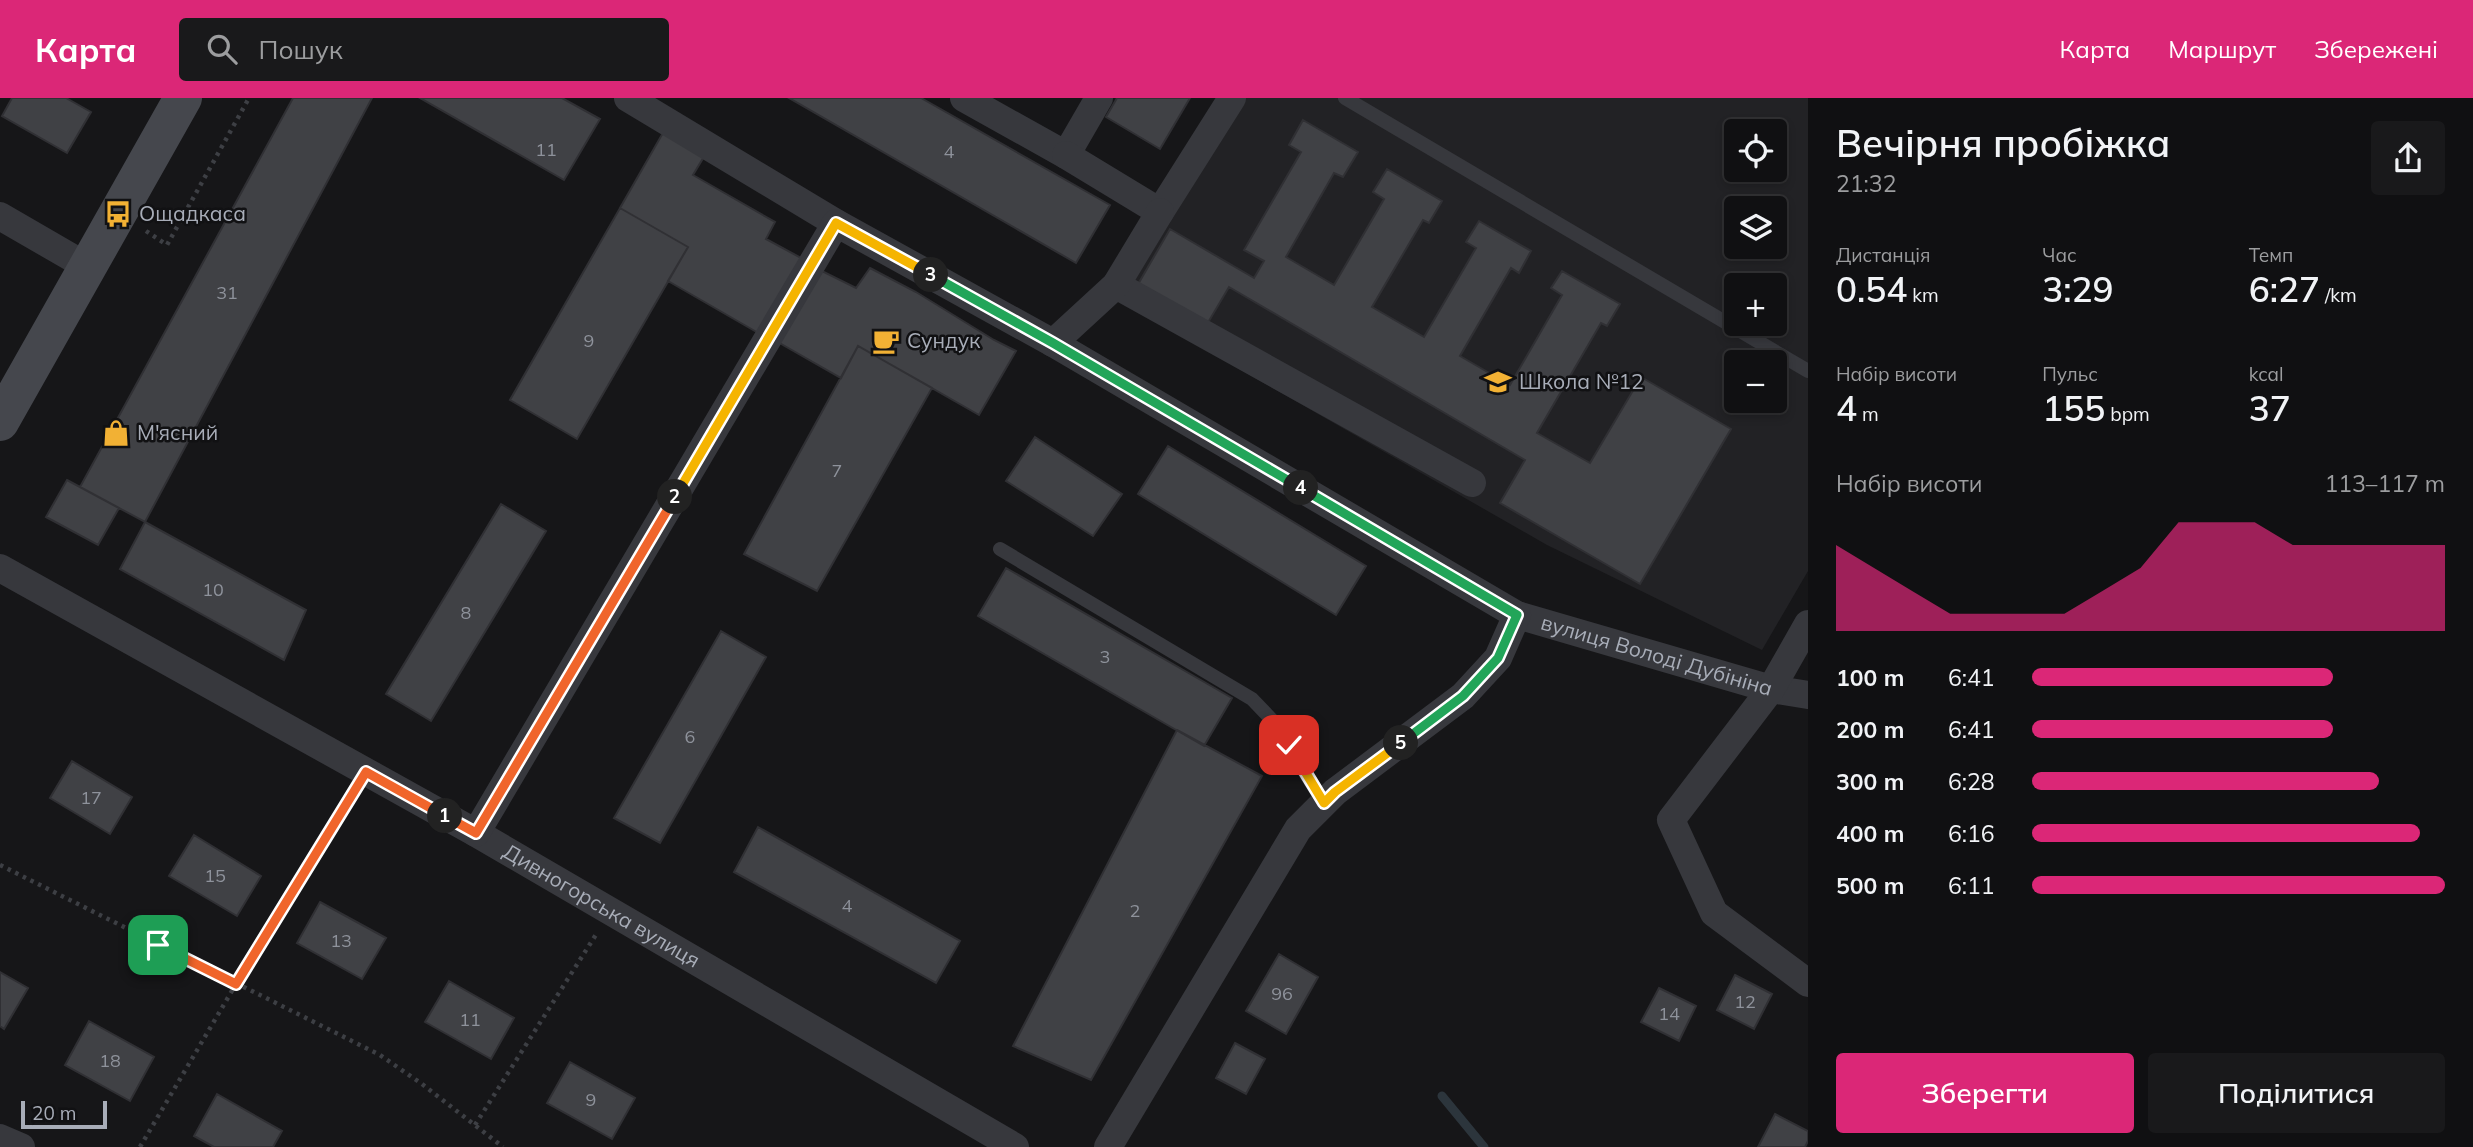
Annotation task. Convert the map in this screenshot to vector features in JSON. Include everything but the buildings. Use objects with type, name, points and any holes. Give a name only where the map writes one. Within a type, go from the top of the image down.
[{"type":"main road","points":[[0,422],[118,214],[176,100]]},
{"type":"street","name":"вулиця Володі Дубініна","points":[[628,98],[836,223],[1053,343],[1517,615],[1771,689],[1671,820],[1714,913],[1808,983]]},
{"type":"street","points":[[964,98],[1160,212]]},
{"type":"street","points":[[1066,155],[1099,98]]},
{"type":"street","points":[[1053,343],[1116,285],[1232,98]]},
{"type":"street","points":[[0,216],[88,267]]},
{"type":"street","points":[[476,833],[836,223]]},
{"type":"street","points":[[1116,285],[1472,483]]},
{"type":"street","name":"Дивногорська вулиця","points":[[0,568],[476,833],[1014,1147]]},
{"type":"street","points":[[1108,1147],[1298,829],[1335,792],[1463,696],[1498,658],[1517,615]]},
{"type":"street","points":[[1808,624],[1771,689],[1808,695]]},
{"type":"street","points":[[0,1138],[21,1147]]},
{"type":"lane","points":[[1345,98],[1808,371]]},
{"type":"lane","points":[[1000,549],[1252,699],[1272,720],[1324,803]]},
{"type":"path","points":[[118,214],[167,245],[249,98]]},
{"type":"path","points":[[140,1147],[366,772]]},
{"type":"path","points":[[0,865],[380,1055],[503,1147]]},
{"type":"path","points":[[475,1125],[611,912]]},
{"type":"shaded area","name":"Школа №12","points":[[1240,98],[1808,98],[1808,571],[1762,650],[1547,545],[1117,299]]},
{"type":"waterway","points":[[1442,1096],[1484,1147]]},
{"type":"place","name":"Ощадкаса","points":[[118,214]]},
{"type":"place","name":"Сундук","points":[[886,341]]},
{"type":"place","name":"Школа №12","points":[[1498,382]]},
{"type":"place","name":"М'ясний","points":[[116,433]]},
{"type":"route","points":[[158,945],[236,984],[366,772],[476,833],[836,223],[1053,343],[1517,615],[1498,658],[1463,696],[1324,803],[1289,745]]}]
